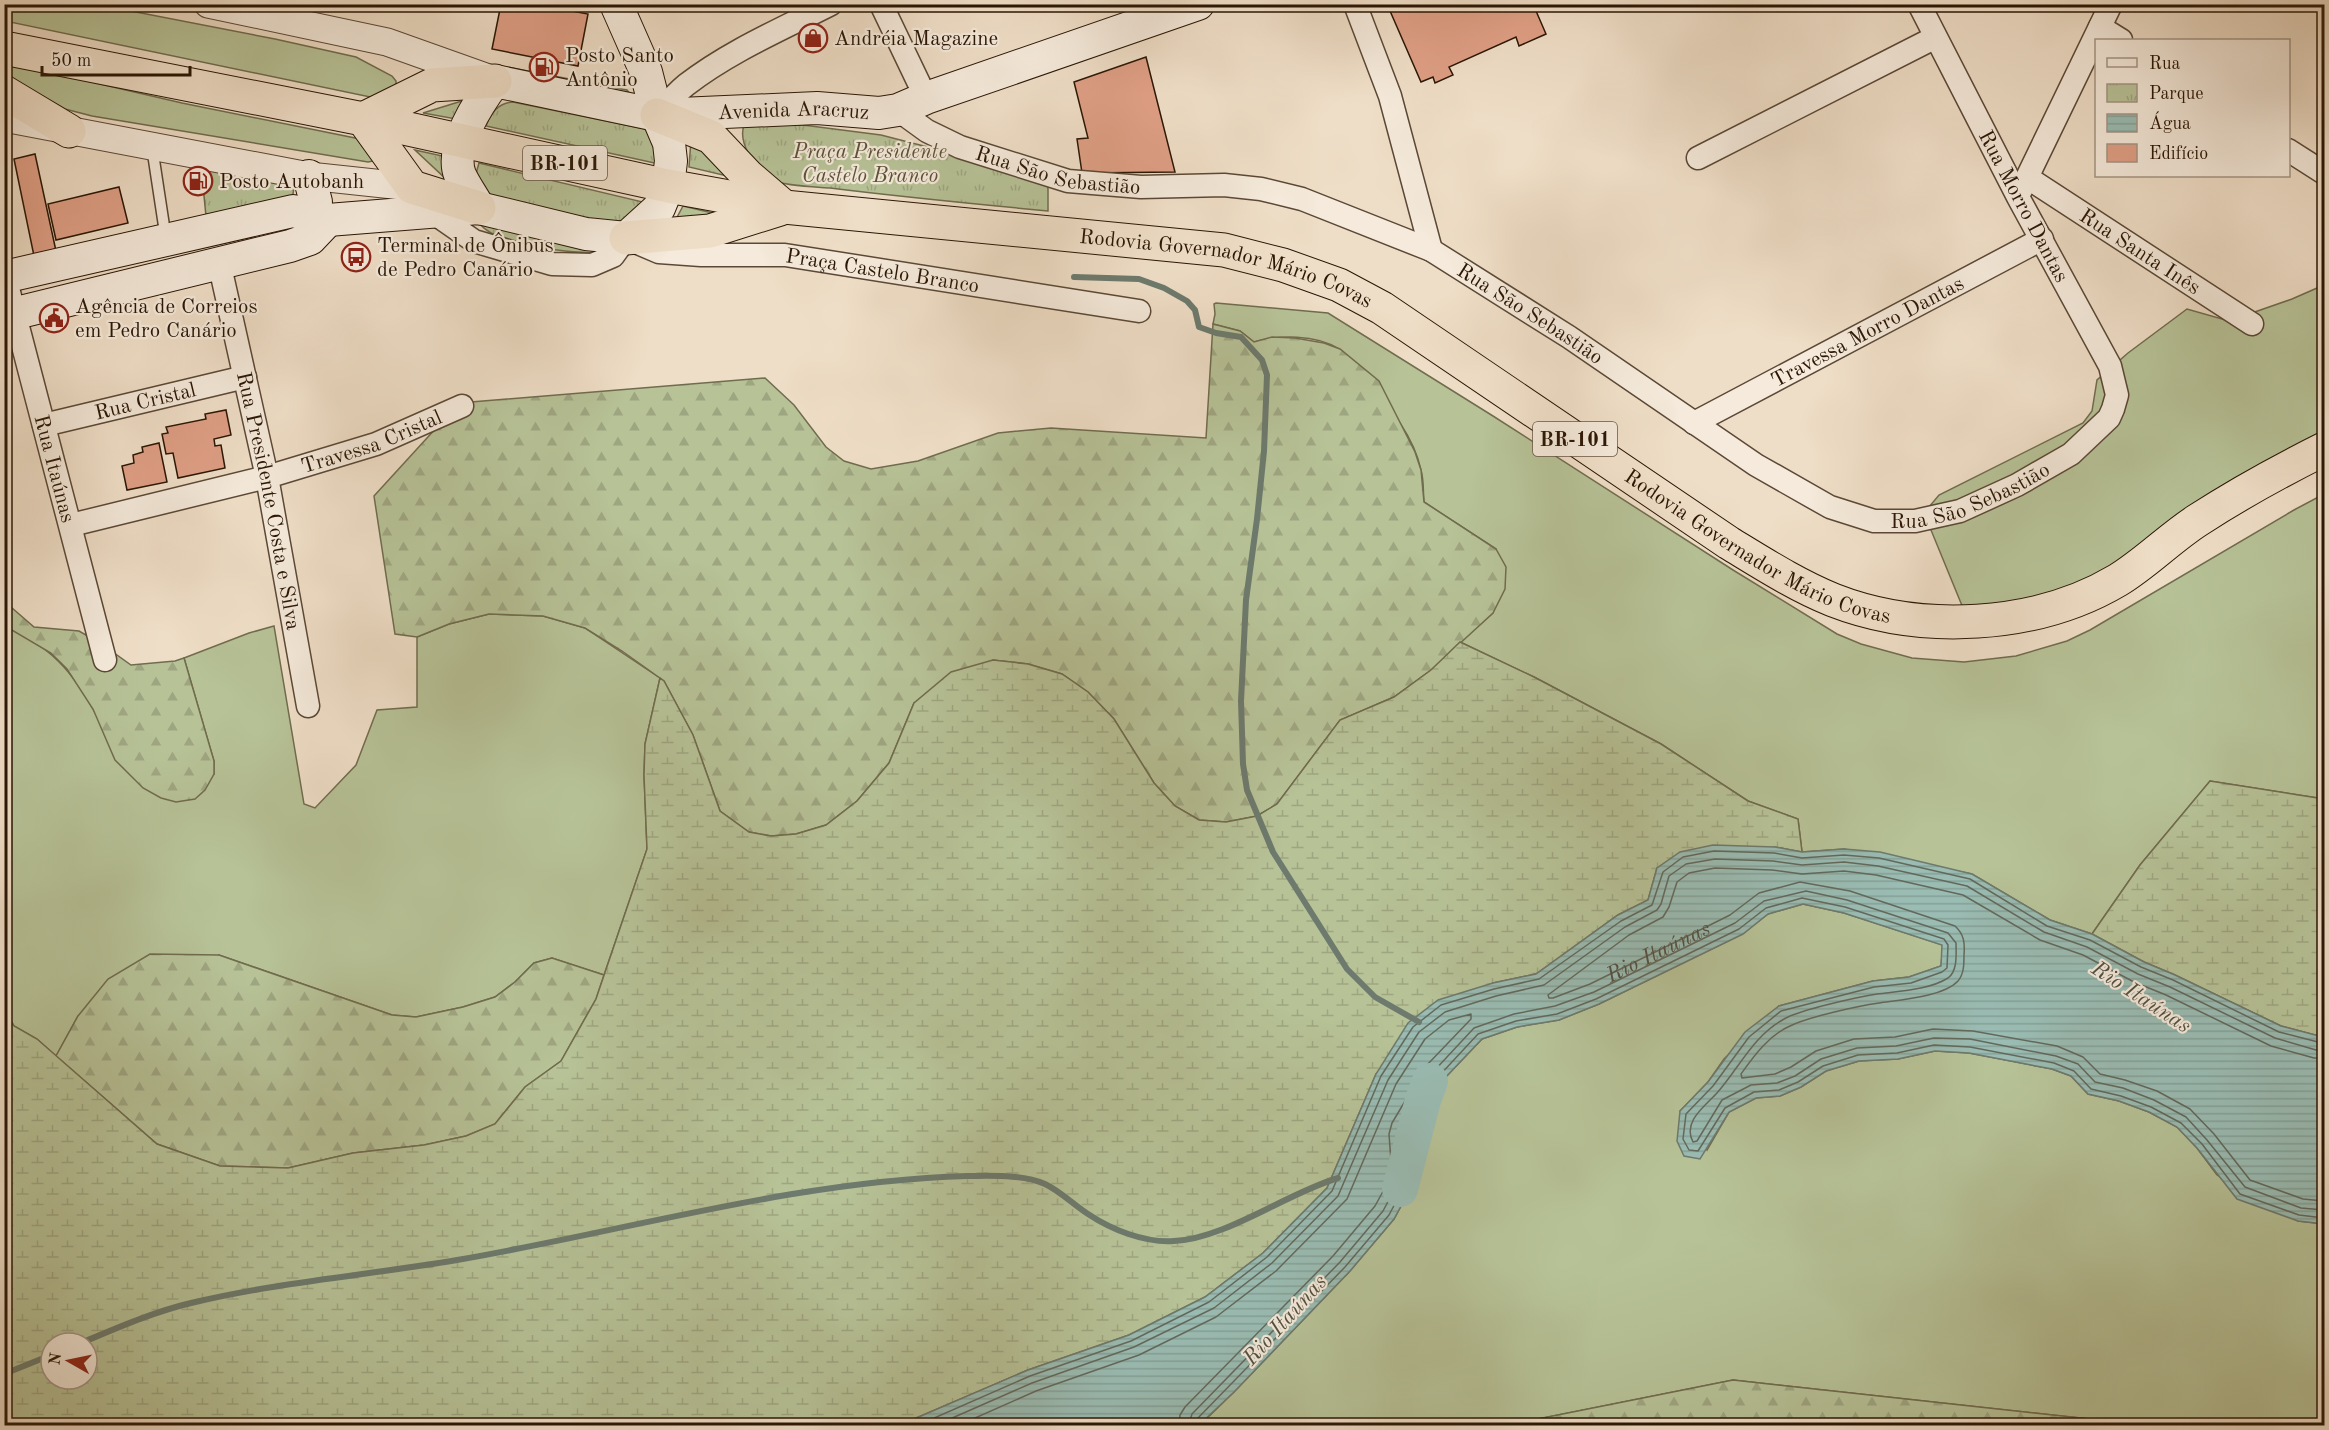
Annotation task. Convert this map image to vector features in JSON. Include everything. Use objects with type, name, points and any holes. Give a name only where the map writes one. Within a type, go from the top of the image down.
[{"type":"highway","name":"Rodovia Governador Mário Covas","points":[[4,48],[363,119],[668,186],[784,207],[1224,250],[1283,265],[1339,285],[1382,308],[1729,543],[1782,575],[1832,600],[1887,616],[1949,623],[2006,619],[2073,601],[2118,580],[2198,520],[2325,449]]},
{"type":"highway","points":[[479,208],[421,199],[363,119],[432,85],[495,81]]},
{"type":"highway","points":[[4,92],[69,131]]},
{"type":"highway","points":[[657,115],[711,137],[748,176],[784,207]]},
{"type":"highway","points":[[626,238],[710,231],[784,207]]},
{"type":"main road","points":[[616,4],[646,72],[657,115],[669,143],[671,161],[668,186],[659,208],[626,238]]},
{"type":"main road","name":"Avenida Aracruz","points":[[657,115],[817,108],[862,113],[912,104],[1198,4]]},
{"type":"main road","points":[[479,208],[459,173],[462,140],[471,116],[495,81],[657,115]]},
{"type":"main road","points":[[10,315],[302,242],[310,238],[321,218],[309,176]]},
{"type":"main road","points":[[5,277],[283,212],[293,211],[321,218],[421,199]]},
{"type":"main road","name":"Praça Castelo Branco","points":[[479,208],[586,234],[626,238]]},
{"type":"street","points":[[657,115],[684,86],[711,68],[746,47],[831,4]]},
{"type":"street","points":[[881,4],[912,104]]},
{"type":"street","points":[[1355,4],[1390,96],[1431,250]]},
{"type":"street","name":"Rua Morro Dantas","points":[[1919,4],[1934,38],[2023,187],[2042,239],[2110,366],[2116,395],[2113,409]]},
{"type":"street","points":[[2023,187],[2111,4]]},
{"type":"street","points":[[215,5],[387,42],[495,81]]},
{"type":"street","points":[[2100,27],[2119,39]]},
{"type":"street","points":[[1698,158],[1934,38]]},
{"type":"street","name":"Rua São Sebastião","points":[[912,104],[927,131],[960,147],[1068,181],[1141,187],[1224,185],[1261,189],[1302,199],[1431,250],[1569,337],[1756,465],[1830,507],[1874,520],[1915,521],[1960,511],[2017,485],[2071,454],[2109,418],[2113,409]]},
{"type":"street","points":[[4,118],[421,199],[474,241],[552,264],[592,265],[613,256],[626,238]]},
{"type":"street","points":[[2290,151],[2325,173]]},
{"type":"street","name":"Rua Santa Inês","points":[[2023,187],[2252,324]]},
{"type":"street","name":"Praça Castelo Branco","points":[[626,238],[659,252],[701,255],[785,255],[1139,311]]},
{"type":"street","name":"Travessa Morro Dantas","points":[[1694,423],[2042,239]]},
{"type":"street","name":"Rua Presidente Costa e Silva","points":[[219,262],[267,477],[308,705]]},
{"type":"street","name":"Rua Itaúnas","points":[[5,277],[10,315],[44,425],[105,660]]},
{"type":"street","name":"Rua Cristal","points":[[44,425],[245,377]]},
{"type":"street","name":"Travessa Cristal","points":[[71,525],[267,477],[376,444],[462,406]]},
{"type":"lane","points":[[152,146],[166,239]]},
{"type":"green space","points":[[5,5],[100,5],[275,39],[356,57],[392,76],[396,81],[396,89],[375,98],[5,21]]},
{"type":"green space","points":[[5,62],[182,103],[360,139],[378,160],[368,162],[92,116],[65,109],[5,75]]},
{"type":"green space","points":[[506,67],[627,90],[630,94],[504,72]]},
{"type":"green space","points":[[465,100],[456,119],[423,113]]},
{"type":"green space","points":[[513,102],[650,130],[659,164],[486,126],[496,110],[503,104]]},
{"type":"green space","name":"Praça Presidente Castelo Branco","points":[[748,118],[881,135],[951,153],[1048,186],[1048,211],[780,183],[761,170],[748,154],[743,135]]},
{"type":"green space","points":[[691,140],[727,176],[689,167]]},
{"type":"green space","points":[[415,150],[447,157],[446,179]]},
{"type":"green space","points":[[479,163],[647,203],[617,227],[489,197],[475,177]]},
{"type":"green space","points":[[201,166],[294,187],[293,194],[288,199],[206,216]]},
{"type":"green space","points":[[683,206],[717,214],[675,221]]},
{"type":"green space","points":[[479,223],[596,247],[592,253],[515,243],[500,238]]},
{"type":"green space","points":[[2324,285],[2324,440],[2137,557],[2035,605],[1963,608],[1924,513],[1939,495],[2083,423],[2092,411],[2097,380],[2128,353],[2187,309],[2229,321]]},
{"type":"green space","points":[[1214,304],[1328,313],[1837,634],[1861,644],[1912,658],[1964,662],[2016,656],[2067,641],[2090,630],[2324,494],[2324,799],[2210,781],[2140,865],[2092,934],[2050,920],[1972,874],[1844,849],[1802,852],[1798,819],[1748,801],[1661,744],[1534,677],[1460,642],[1493,613],[1496,549],[1424,502],[1421,470],[1412,444],[1390,409],[1339,349],[1319,341],[1297,337],[1254,342],[1240,331],[1213,324]]},
{"type":"green space","points":[[1213,324],[1240,331],[1254,342],[1272,337],[1324,343],[1340,349],[1379,381],[1415,452],[1421,470],[1424,502],[1496,549],[1506,567],[1505,589],[1493,613],[1431,670],[1394,697],[1340,720],[1277,804],[1257,816],[1226,822],[1199,820],[1175,806],[1154,783],[1114,719],[1088,692],[1062,674],[1028,664],[993,660],[914,703],[889,763],[857,801],[826,825],[796,834],[771,836],[749,832],[720,811],[693,735],[664,681],[585,628],[543,616],[489,614],[449,624],[417,637],[395,634],[374,496],[459,403],[765,378],[794,405],[826,447],[844,461],[871,469],[918,461],[998,433],[1051,428],[1206,438]]},
{"type":"green space","points":[[4,601],[34,627],[79,631],[131,665],[184,658],[214,761],[214,774],[205,790],[195,799],[176,802],[161,798],[143,788],[115,760],[93,709],[67,669],[51,653],[5,626]]},
{"type":"green space","points":[[489,614],[543,616],[585,628],[660,678],[645,744],[647,849],[604,975],[552,958],[534,963],[515,982],[495,997],[463,1007],[416,1017],[392,1015],[219,955],[78,1016],[56,1056],[37,1039],[14,1026],[5,1011],[5,626],[38,644],[64,667],[85,695],[103,728],[214,774],[214,761],[184,658],[274,626],[304,804],[315,808],[356,765],[377,710],[417,707],[417,637],[449,624]]},
{"type":"green space","points":[[1460,642],[1534,677],[1661,744],[1748,801],[1798,819],[1802,852],[1775,847],[1657,868],[1648,900],[1618,915],[1536,974],[1493,983],[1376,1074],[1327,1188],[1263,1253],[1205,1297],[1129,1335],[1028,1370],[900,1425],[5,1425],[4,1011],[14,1026],[37,1039],[157,1144],[220,1166],[288,1168],[353,1153],[424,1145],[466,1136],[495,1124],[525,1087],[561,1061],[596,999],[647,849],[645,744],[660,678],[664,681],[693,735],[720,811],[749,832],[771,836],[796,834],[826,825],[857,801],[889,763],[914,703],[951,672],[993,660],[1028,664],[1062,674],[1088,692],[1114,719],[1154,783],[1175,806],[1199,820],[1226,822],[1257,816],[1277,804],[1340,720],[1394,697],[1431,670]]},
{"type":"green space","points":[[2210,781],[2324,799],[2324,1036],[2281,1026],[2144,962],[2092,934],[2140,865]]},
{"type":"green space","points":[[1803,904],[1844,913],[1943,945],[1941,966],[1909,977],[1873,981],[1779,1006],[1724,1059],[1708,1082],[1680,1111],[1707,1150],[1729,1112],[1756,1098],[1780,1096],[1801,1087],[1826,1071],[1859,1061],[1898,1059],[1935,1051],[1969,1053],[2052,1069],[2071,1076],[2088,1094],[2119,1101],[2149,1112],[2177,1127],[2197,1148],[2217,1175],[2298,1221],[2324,1224],[2324,1425],[2122,1425],[2099,1420],[1733,1380],[1508,1425],[1199,1426],[1350,1271],[1394,1219],[1415,1180],[1412,1134],[1443,1080],[1482,1039],[1517,1027],[1559,1020],[1599,1004],[1742,934],[1768,914]]},
{"type":"green space","points":[[150,954],[219,955],[392,1015],[416,1017],[463,1007],[495,997],[515,982],[534,963],[552,958],[604,975],[596,999],[561,1061],[525,1087],[495,1124],[466,1136],[424,1145],[353,1153],[288,1168],[220,1166],[157,1144],[56,1056],[78,1016],[108,979]]},
{"type":"green space","points":[[1733,1380],[2099,1420],[2122,1425],[1508,1425]]},
{"type":"water","points":[[1713,845],[1775,847],[1802,852],[1844,849],[1880,852],[1972,874],[2050,920],[2092,934],[2144,962],[2281,1026],[2324,1036],[2324,1224],[2298,1221],[2237,1199],[2197,1148],[2177,1127],[2149,1112],[2119,1101],[2088,1094],[2071,1076],[2052,1069],[1969,1053],[1935,1051],[1898,1059],[1859,1061],[1826,1071],[1801,1087],[1780,1096],[1756,1098],[1729,1112],[1700,1159],[1684,1156],[1677,1141],[1680,1111],[1708,1082],[1745,1032],[1779,1006],[1873,981],[1909,977],[1941,966],[1942,945],[1844,913],[1803,904],[1768,914],[1743,934],[1599,1004],[1559,1020],[1517,1027],[1482,1039],[1443,1080],[1412,1133],[1415,1180],[1394,1219],[1350,1271],[1234,1392],[1199,1425],[900,1425],[1028,1370],[1129,1335],[1205,1297],[1263,1253],[1327,1188],[1376,1074],[1408,1023],[1438,1000],[1493,983],[1536,974],[1618,915],[1648,900],[1657,868],[1680,852]]},
{"type":"building","points":[[501,4],[535,4],[588,14],[578,66],[492,49]]},
{"type":"building","points":[[1387,4],[1533,4],[1546,34],[1519,46],[1516,37],[1449,67],[1453,75],[1435,83],[1433,77],[1421,82]]},
{"type":"building","points":[[1146,57],[1175,172],[1082,173],[1077,139],[1088,138],[1074,82]]},
{"type":"building","points":[[35,154],[56,251],[34,256],[14,159]]},
{"type":"building","points":[[119,187],[128,223],[56,240],[48,204]]},
{"type":"building","points":[[226,410],[231,435],[214,439],[215,446],[221,445],[225,468],[178,478],[173,453],[166,454],[162,434],[168,433],[166,427],[206,419],[205,414]]},
{"type":"building","points":[[159,443],[167,482],[127,490],[122,466],[134,463],[133,455],[143,452],[142,447]]},
{"type":"waterway","points":[[1074,277],[1139,279],[1164,288],[1187,301],[1195,310],[1199,327],[1216,333],[1241,337],[1262,360],[1267,375],[1264,451],[1246,600],[1241,701],[1243,764],[1247,790],[1273,852],[1347,969],[1375,997],[1419,1022]]},
{"type":"waterway","name":"Rio Itaúnas","points":[[1400,1189],[1430,1081]]},
{"type":"waterway","points":[[99,1336],[163,1311],[224,1296],[457,1260],[710,1209],[838,1187],[967,1176],[1006,1176],[1026,1179],[1051,1187],[1088,1214],[1118,1230],[1140,1238],[1174,1241],[1194,1238],[1235,1224],[1338,1178]]},
{"type":"waterway","points":[[4,1374],[39,1360]]},
{"type":"place","name":"Andréia Magazine","points":[[813,38]]},
{"type":"place","name":"Posto Santo Antônio","points":[[544,67]]},
{"type":"place","name":"Posto Autobanh","points":[[198,181]]},
{"type":"place","name":"Terminal de Ônibus de Pedro Canário","points":[[356,257]]},
{"type":"place","name":"Agência de Correios em Pedro Canário","points":[[54,318]]}]
